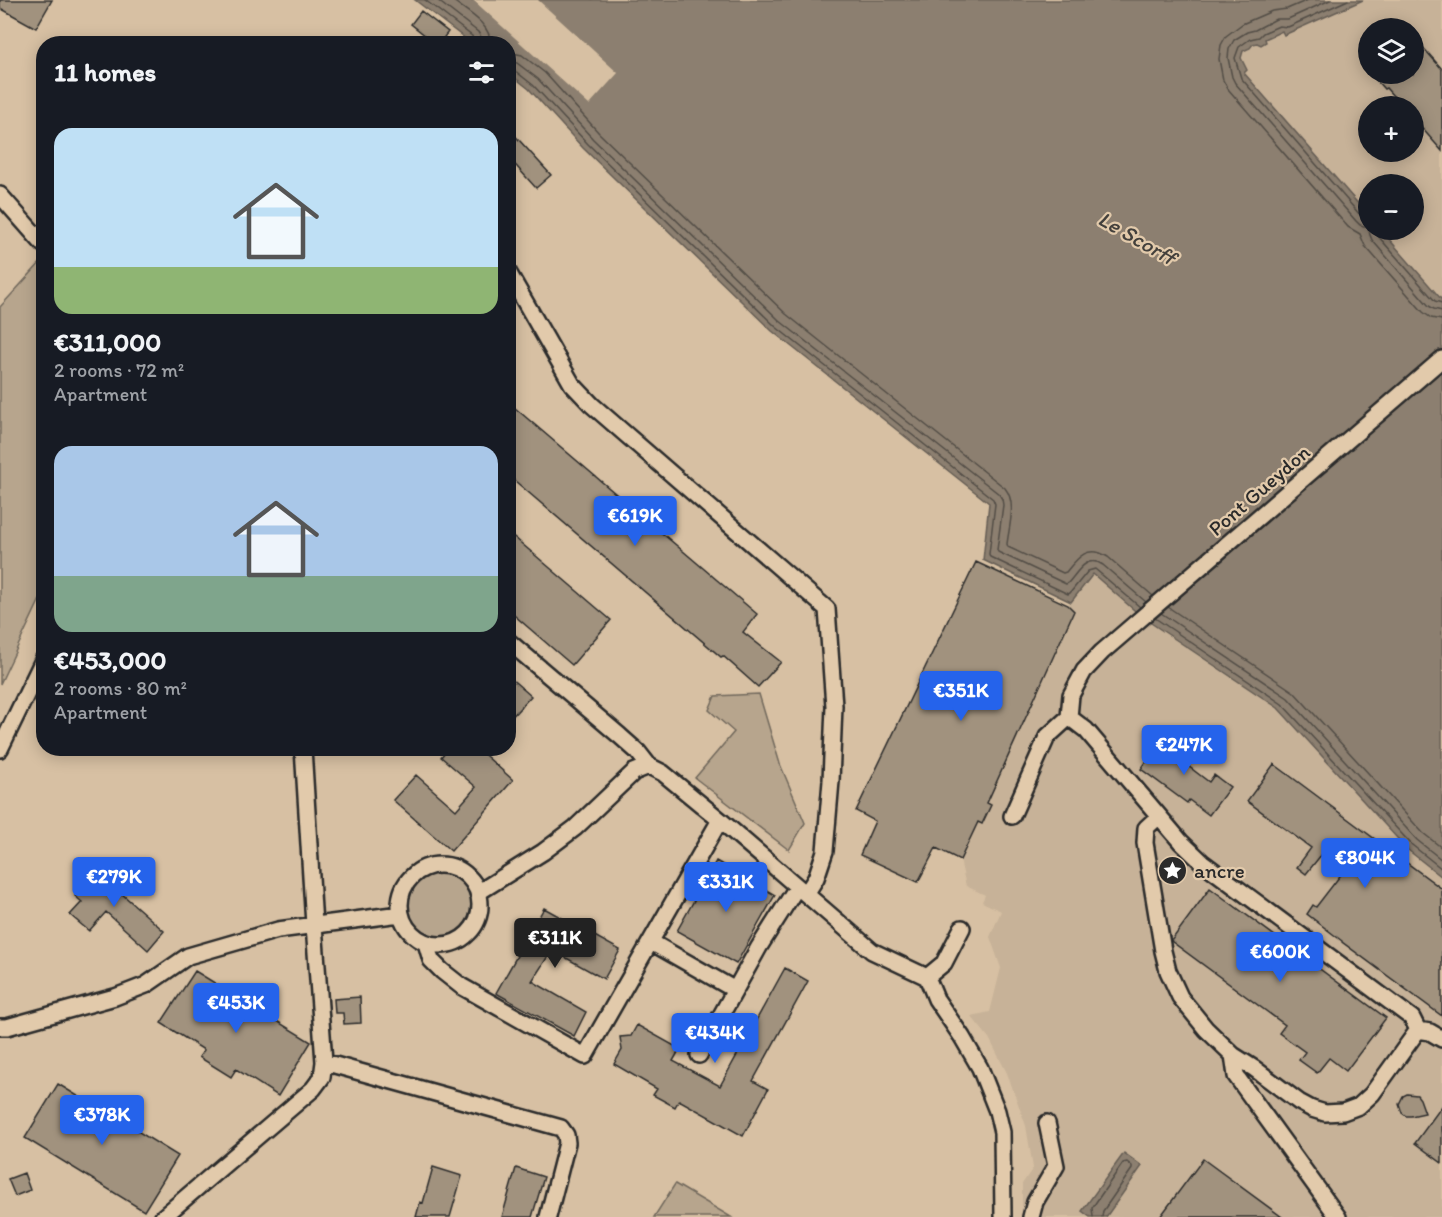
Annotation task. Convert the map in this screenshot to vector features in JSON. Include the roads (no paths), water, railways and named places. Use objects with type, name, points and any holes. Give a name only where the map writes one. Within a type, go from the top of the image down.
[{"type":"street","points":[[0,195],[36,236]]},
{"type":"street","points":[[516,286],[572,384],[592,405],[827,609],[834,706],[825,851],[816,878],[801,891],[759,947],[699,1055]]},
{"type":"street","name":"Pont Gueydon","points":[[1069,717],[1071,695],[1084,671],[1102,652],[1442,359]]},
{"type":"street","points":[[516,647],[620,736],[649,766],[663,773],[720,820],[872,951],[927,977],[936,999],[962,1036],[980,1068],[997,1111],[1003,1143],[1003,1217]]},
{"type":"street","points":[[0,749],[36,675]]},
{"type":"street","points":[[1012,816],[1047,737],[1069,717],[1086,730],[1181,842],[1202,862],[1412,1018],[1418,1030]]},
{"type":"street","points":[[167,1216],[313,1089],[322,1077],[324,1062],[304,756]]},
{"type":"street","points":[[479,892],[543,852],[575,828],[634,772],[649,766]]},
{"type":"street","points":[[1159,816],[1146,828],[1145,843],[1162,951],[1168,971],[1180,997],[1206,1029],[1233,1055],[1299,1102],[1325,1113],[1343,1112],[1359,1106],[1372,1094],[1418,1030]]},
{"type":"street","points":[[426,943],[430,960],[461,986],[585,1056],[720,820]]},
{"type":"street","points":[[434,865],[448,865],[460,870],[471,879],[479,892],[479,916],[473,928],[464,938],[452,944],[426,943],[415,937],[405,927],[400,914],[399,901],[407,882],[422,869],[434,865]]},
{"type":"street","points":[[0,1027],[115,998],[146,985],[188,956],[278,930],[400,914]]},
{"type":"street","points":[[927,977],[944,963],[962,928]]},
{"type":"street","points":[[651,942],[735,990]]},
{"type":"street","points":[[1418,1030],[1430,1032],[1442,1039]]},
{"type":"street","points":[[1233,1055],[1236,1076],[1338,1217]]},
{"type":"street","points":[[324,1062],[561,1128],[566,1135],[567,1143],[548,1217]]},
{"type":"street","points":[[1031,1217],[1035,1202],[1056,1166],[1047,1123]]},
{"type":"water","name":"Le Scorff","points":[[415,0],[1363,0],[1284,35],[1282,31],[1265,39],[1266,42],[1261,45],[1253,44],[1243,51],[1241,58],[1247,70],[1244,73],[1358,204],[1358,240],[1390,240],[1442,300],[1442,877],[1408,850],[1278,708],[1142,617],[1093,574],[1071,602],[983,560],[989,503],[772,331],[583,148],[529,89],[516,79],[516,36],[462,36]]},
{"type":"water","points":[[1124,1153],[1142,1166],[1106,1217],[1090,1217],[1082,1211]]},
{"type":"place","name":"ancre","points":[[1173,870]]}]
